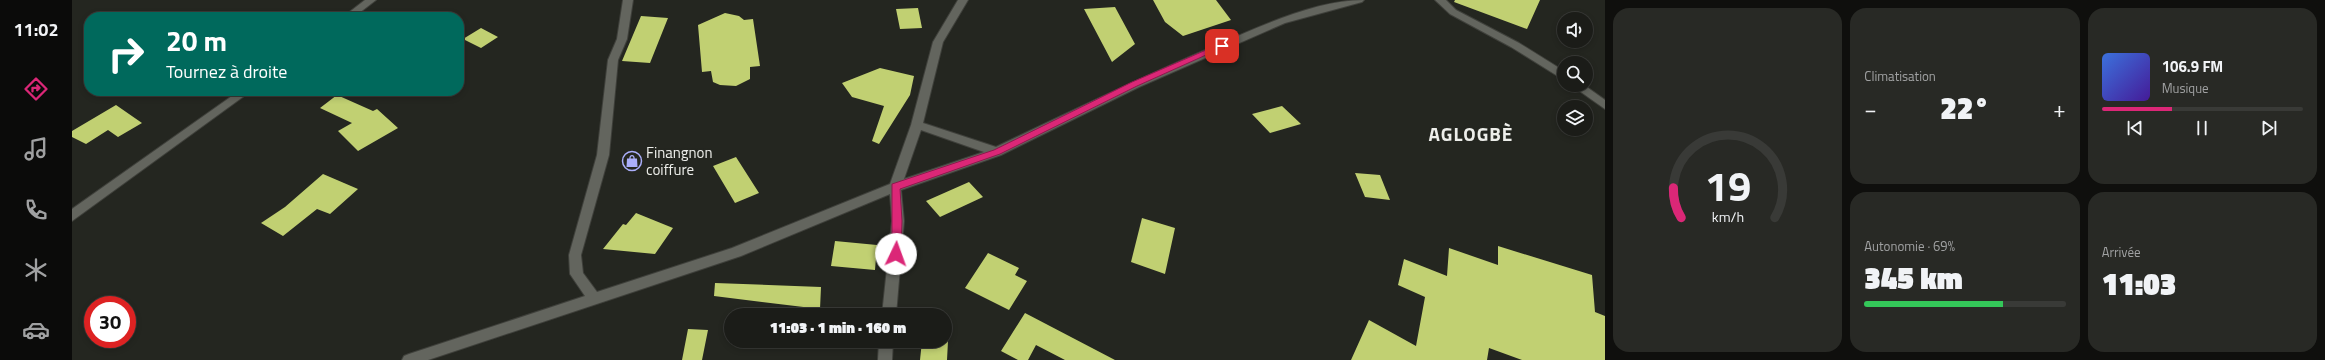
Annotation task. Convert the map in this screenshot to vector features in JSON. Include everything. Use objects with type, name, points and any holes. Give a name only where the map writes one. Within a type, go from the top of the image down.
[{"type":"street","points":[[355,12],[371,0]]},
{"type":"street","points":[[594,300],[577,274],[575,255],[603,155],[613,60],[622,39],[628,0]]},
{"type":"street","points":[[890,308],[898,221],[895,187],[917,125],[938,42],[963,0]]},
{"type":"street","points":[[409,360],[736,252],[895,187],[997,152],[1134,84],[1281,21],[1359,0]]},
{"type":"street","points":[[1440,0],[1453,12],[1515,45],[1557,72]]},
{"type":"street","points":[[1586,92],[1605,105]]},
{"type":"street","points":[[72,216],[239,96]]},
{"type":"street","points":[[917,125],[997,152]]},
{"type":"street","points":[[884,360],[885,348]]},
{"type":"building","points":[[1153,0],[1216,0],[1231,20],[1183,36],[1165,22]]},
{"type":"building","points":[[1455,0],[1540,0],[1527,29],[1454,2]]},
{"type":"building","points":[[1115,7],[1135,44],[1112,62],[1084,9]]},
{"type":"building","points":[[918,8],[922,28],[900,29],[896,9]]},
{"type":"building","points":[[725,13],[739,16],[744,20],[753,19],[760,66],[750,67],[750,79],[736,86],[720,85],[713,82],[711,71],[702,72],[698,25]]},
{"type":"building","points":[[641,16],[668,18],[650,63],[622,61]]},
{"type":"building","points":[[481,28],[498,37],[481,48],[464,38]]},
{"type":"building","points":[[880,68],[914,76],[910,95],[879,144],[872,141],[884,106],[852,97],[842,83]]},
{"type":"building","points":[[336,96],[339,96],[373,111],[377,109],[398,128],[358,151],[338,131],[352,123],[320,108]]},
{"type":"building","points":[[116,105],[142,123],[118,137],[108,130],[86,144],[72,137],[72,131]]},
{"type":"building","points":[[1282,106],[1301,124],[1270,133],[1252,114]]},
{"type":"building","points":[[736,157],[759,193],[735,203],[713,166]]},
{"type":"building","points":[[1355,173],[1380,175],[1390,200],[1365,197]]},
{"type":"building","points":[[323,174],[358,189],[330,214],[317,209],[283,236],[261,223],[285,207]]},
{"type":"building","points":[[969,182],[983,197],[940,217],[926,201]]},
{"type":"building","points":[[636,213],[673,228],[655,254],[603,249],[623,224],[626,225]]},
{"type":"building","points":[[1142,218],[1175,228],[1165,274],[1131,262]]},
{"type":"building","points":[[835,241],[877,245],[875,270],[831,266]]},
{"type":"building","points":[[1498,246],[1592,275],[1595,312],[1605,316],[1605,360],[1522,360],[1489,348],[1487,360],[1351,360],[1369,320],[1416,346],[1425,297],[1398,285],[1404,259],[1447,276],[1449,248],[1498,265]]},
{"type":"building","points":[[988,253],[1019,268],[1015,275],[1027,281],[1009,310],[965,288]]},
{"type":"building","points":[[715,283],[821,287],[820,308],[714,296]]},
{"type":"building","points":[[1025,313],[1115,360],[1065,360],[1036,345],[1028,360],[1018,360],[1001,351]]},
{"type":"building","points":[[688,329],[708,330],[702,360],[682,360]]},
{"type":"building","points":[[921,348],[948,348],[947,360],[920,360]]},
{"type":"place","name":"Finangnon coiffure","points":[[632,161]]},
{"type":"district","name":"AGLOGBÈ","points":[[1471,133]]},
{"type":"route","points":[[896,254],[898,221],[895,187],[997,152],[1134,84],[1222,46]]}]
